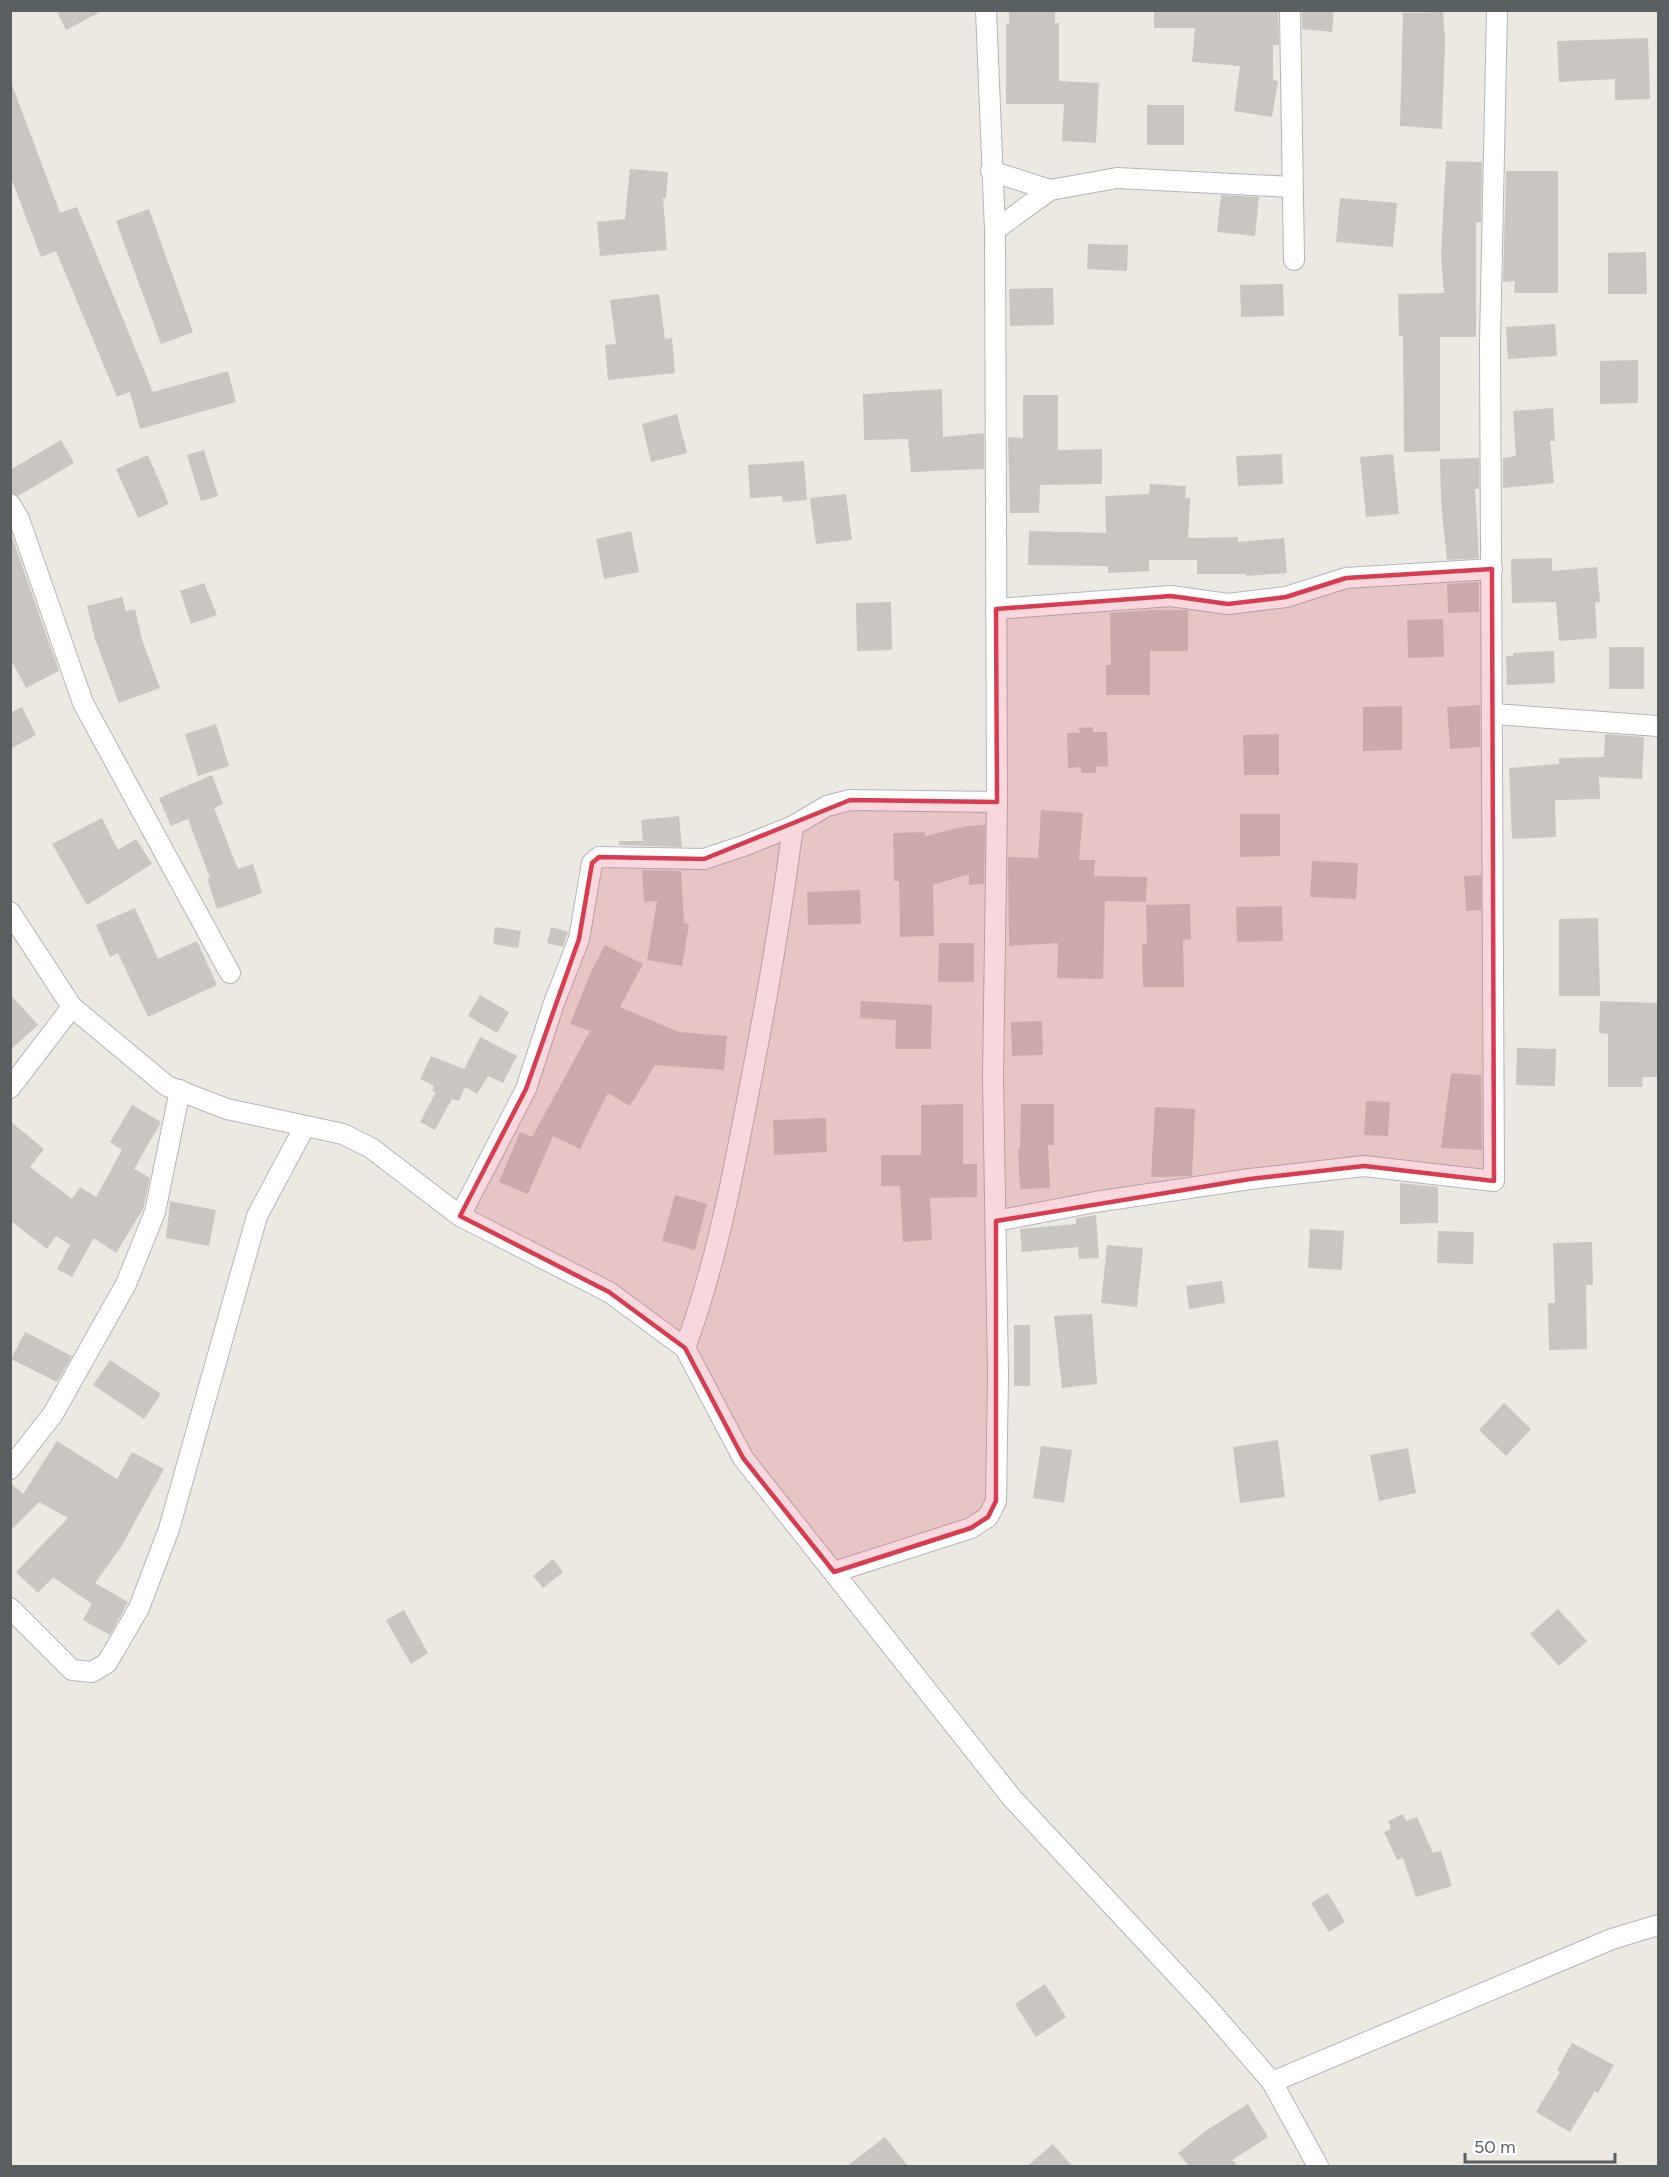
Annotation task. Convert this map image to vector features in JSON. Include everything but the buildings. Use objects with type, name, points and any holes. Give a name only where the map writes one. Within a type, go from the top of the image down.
[{"type":"street","points":[[834,1572],[971,1528],[988,1517],[996,1501],[998,1375],[993,1078],[997,802],[995,230],[986,10]]},
{"type":"street","points":[[1290,10],[1294,260]]},
{"type":"street","points":[[996,1221],[1239,1180],[1364,1166],[1494,1181],[1494,714],[1490,343],[1497,10]]},
{"type":"street","points":[[991,171],[1050,190]]},
{"type":"street","points":[[995,230],[1050,190],[1117,178],[1292,187]]},
{"type":"street","points":[[10,504],[20,519],[84,703],[230,973]]},
{"type":"street","points":[[996,609],[1171,596],[1228,604],[1286,597],[1346,578],[1492,569]]},
{"type":"street","points":[[1494,714],[1659,726]]},
{"type":"street","points":[[460,1216],[526,1089],[554,1003],[579,939],[592,863],[598,857],[704,859],[793,826],[828,806],[850,800],[997,802]]},
{"type":"street","points":[[685,1348],[705,1295],[724,1221],[755,1061],[793,826]]},
{"type":"street","points":[[10,912],[72,1007],[167,1086],[227,1108],[343,1134],[371,1148],[460,1216],[609,1292],[685,1348],[743,1458],[1012,1798],[1207,2007],[1272,2082],[1318,2166]]},
{"type":"street","points":[[10,1088],[72,1007]]},
{"type":"street","points":[[10,1469],[53,1414],[126,1284],[155,1212],[180,1090]]},
{"type":"street","points":[[10,1608],[72,1670],[92,1672],[107,1663],[138,1608],[169,1528],[257,1216],[305,1126]]},
{"type":"street","points":[[1272,2082],[1612,1939],[1659,1925]]},
{"type":"highlighted area","points":[[1492,569],[1494,1181],[1364,1166],[1250,1179],[996,1221],[996,1501],[988,1517],[971,1528],[834,1572],[743,1458],[685,1348],[609,1292],[460,1216],[526,1089],[579,939],[592,863],[599,857],[704,859],[850,800],[997,802],[996,609],[1171,596],[1228,604],[1286,597],[1346,578]]}]
